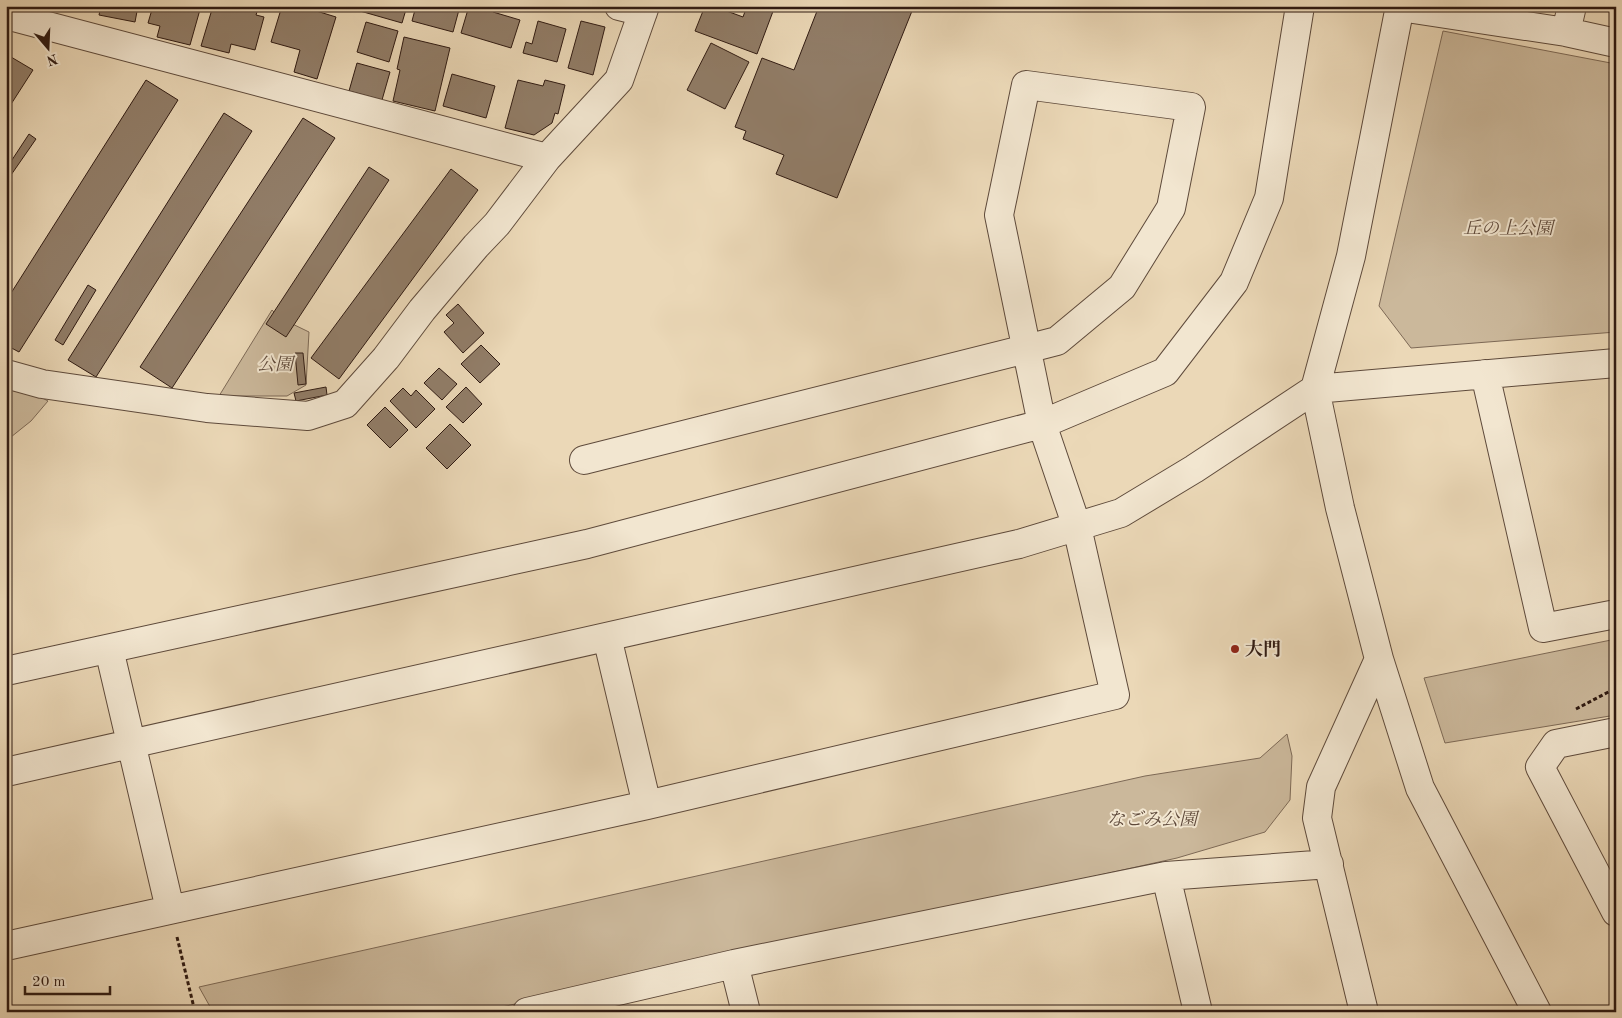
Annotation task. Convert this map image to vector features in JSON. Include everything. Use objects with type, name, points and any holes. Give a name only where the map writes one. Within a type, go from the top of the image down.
[{"type":"street","points":[[6,671],[587,544],[1042,424],[1166,372],[1234,282],[1269,198],[1300,6]]},
{"type":"street","points":[[1566,32],[1572,6]]},
{"type":"street","points":[[1537,1012],[1420,788],[1379,659],[1340,508],[1315,389],[1351,256],[1400,7],[1566,32],[1616,43]]},
{"type":"street","points":[[6,374],[42,384],[207,408],[308,416],[345,404],[386,358],[422,310],[476,246],[497,224],[547,158],[619,80],[635,8]]},
{"type":"street","points":[[6,15],[60,18],[547,158]]},
{"type":"street","points":[[6,946],[647,805],[1115,695],[1077,528],[1042,424],[1026,349],[999,215],[1026,85],[1190,107],[1171,208],[1122,287],[1057,341],[1026,349],[584,460]]},
{"type":"street","points":[[6,772],[1019,544],[1077,528],[1121,513],[1315,389],[1616,363]]},
{"type":"street","points":[[1485,374],[1543,628],[1616,614]]},
{"type":"street","points":[[607,637],[647,805]]},
{"type":"street","points":[[109,649],[170,909]]},
{"type":"street","points":[[1364,1012],[1329,864],[1316,818],[1321,787],[1379,659]]},
{"type":"street","points":[[1612,899],[1540,767],[1556,744],[1616,732]]},
{"type":"street","points":[[527,1012],[734,964],[1166,876],[1329,864]]},
{"type":"street","points":[[1166,876],[1198,1012]]},
{"type":"street","points":[[734,964],[746,1012]]},
{"type":"path","points":[[170,909],[195,1012]]},
{"type":"green space","name":"丘の上公園","points":[[1443,31],[1616,64],[1616,332],[1411,348],[1379,306]]},
{"type":"green space","name":"公園","points":[[272,310],[280,318],[309,332],[306,385],[287,396],[219,396]]},
{"type":"green space","points":[[6,379],[48,401],[31,421],[6,441]]},
{"type":"green space","points":[[1616,639],[1616,715],[1445,743],[1424,678]]},
{"type":"green space","name":"なごみ公園","points":[[1287,734],[1292,756],[1290,800],[1265,832],[1177,858],[479,1012],[213,1012],[199,987],[1145,776],[1260,758]]},
{"type":"building","points":[[101,6],[138,6],[135,22],[99,15]]},
{"type":"building","points":[[153,6],[201,6],[190,45],[157,37],[160,26],[148,23]]},
{"type":"building","points":[[213,6],[259,6],[256,15],[264,17],[255,50],[231,44],[229,53],[201,46]]},
{"type":"building","points":[[282,6],[300,6],[336,17],[317,79],[294,72],[300,50],[271,42]]},
{"type":"building","points":[[354,6],[407,6],[402,23],[353,9]]},
{"type":"building","points":[[416,6],[460,6],[453,32],[412,21]]},
{"type":"building","points":[[469,6],[494,6],[493,12],[520,20],[511,48],[461,33]]},
{"type":"building","points":[[705,6],[713,6],[743,17],[747,6],[775,6],[757,54],[695,31]]},
{"type":"building","points":[[819,6],[914,6],[837,198],[776,174],[784,155],[743,139],[746,131],[735,127],[762,58],[794,70]]},
{"type":"building","points":[[538,21],[566,29],[557,62],[523,53],[526,42],[532,44]]},
{"type":"building","points":[[581,21],[605,27],[593,75],[568,68]]},
{"type":"building","points":[[366,22],[398,31],[389,62],[357,52]]},
{"type":"building","points":[[404,37],[450,48],[435,111],[393,101],[400,70],[397,69]]},
{"type":"building","points":[[711,43],[749,62],[725,109],[687,90]]},
{"type":"building","points":[[6,54],[33,70],[6,112]]},
{"type":"building","points":[[357,63],[390,72],[382,100],[349,91]]},
{"type":"building","points":[[452,74],[495,86],[486,118],[443,106]]},
{"type":"building","points":[[146,80],[178,100],[19,352],[6,345],[6,301]]},
{"type":"building","points":[[518,80],[543,86],[545,80],[565,85],[558,114],[555,113],[552,123],[534,135],[505,128]]},
{"type":"building","points":[[224,113],[252,131],[96,377],[68,360]]},
{"type":"building","points":[[303,118],[335,138],[172,388],[140,367]]},
{"type":"building","points":[[29,134],[36,139],[11,175],[6,173],[6,169]]},
{"type":"building","points":[[369,167],[389,180],[286,337],[266,324]]},
{"type":"building","points":[[451,169],[478,190],[339,379],[311,358]]},
{"type":"building","points":[[88,285],[96,290],[63,345],[55,340]]},
{"type":"building","points":[[458,304],[484,333],[463,353],[444,332],[454,323],[446,315]]},
{"type":"building","points":[[481,345],[500,364],[480,383],[461,364]]},
{"type":"building","points":[[295,353],[303,353],[306,384],[298,385]]},
{"type":"building","points":[[439,368],[457,384],[442,400],[424,383]]},
{"type":"building","points":[[326,387],[327,395],[296,401],[294,393]]},
{"type":"building","points":[[466,387],[482,404],[463,423],[446,407]]},
{"type":"building","points":[[403,388],[411,396],[416,390],[435,409],[416,428],[390,401]]},
{"type":"building","points":[[385,407],[408,430],[390,448],[367,425]]},
{"type":"building","points":[[450,424],[471,445],[447,469],[426,448]]},
{"type":"place","name":"大門","points":[[1235,649]]}]
